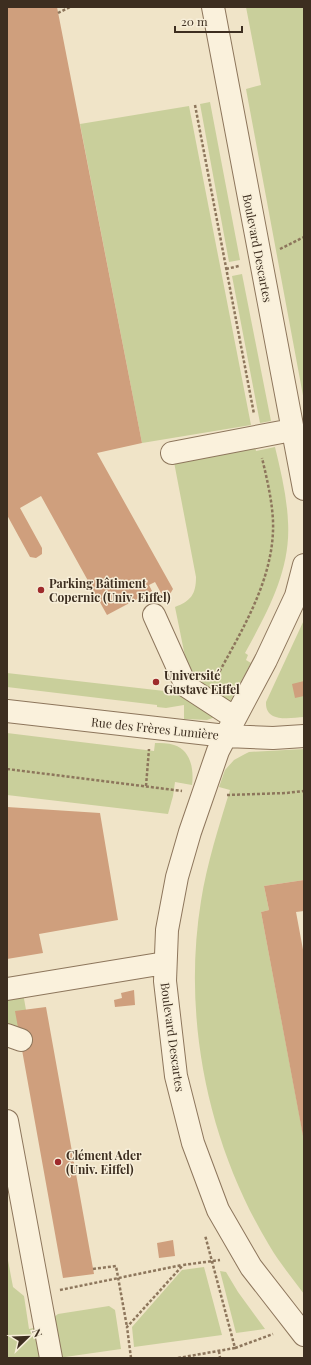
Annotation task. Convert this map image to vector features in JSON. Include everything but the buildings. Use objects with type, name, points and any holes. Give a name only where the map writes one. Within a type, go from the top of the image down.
[{"type":"street","name":"Boulevard Descartes","points":[[213,7],[304,489]]},
{"type":"street","points":[[172,453],[292,430]]},
{"type":"street","name":"Boulevard Descartes","points":[[301,1326],[251,1267],[218,1210],[193,1143],[176,1076],[165,981],[165,964],[167,930],[177,877],[190,832],[218,751],[266,660],[296,596],[304,565]]},
{"type":"street","points":[[154,615],[186,686],[230,727]]},
{"type":"street","name":"Rue des Frères Lumière","points":[[7,711],[230,727],[272,738],[304,736]]},
{"type":"street","points":[[7,990],[165,964]]},
{"type":"street","points":[[7,1121],[51,1358]]},
{"type":"path","points":[[58,13],[70,7]]},
{"type":"path","points":[[7,769],[204,794],[231,796],[304,791]]},
{"type":"path","points":[[203,1228],[235,1348]]},
{"type":"path","points":[[40,1294],[118,1277],[212,1260],[227,1259]]},
{"type":"path","points":[[127,1327],[183,1265]]},
{"type":"path","points":[[93,1269],[116,1266],[131,1358]]},
{"type":"path","points":[[178,1358],[235,1348],[273,1334]]},
{"type":"path","points":[[219,1351],[220,1358]]},
{"type":"green space","points":[[246,7],[304,7],[304,401],[246,89],[261,85]]},
{"type":"green space","points":[[210,102],[240,260],[229,262],[200,104]]},
{"type":"green space","points":[[189,106],[251,425],[142,443],[80,124]]},
{"type":"green space","points":[[242,274],[271,421],[260,423],[232,276]]},
{"type":"green space","points":[[255,447],[256,451],[275,447],[286,503],[288,540],[282,574],[276,590],[269,607],[245,653],[248,655],[246,660],[251,663],[226,709],[190,681],[175,607],[185,602],[192,596],[195,588],[196,577],[174,462]]},
{"type":"green space","points":[[304,620],[304,717],[279,718],[270,713],[267,709],[266,702]]},
{"type":"green space","points":[[7,673],[182,693],[218,716],[207,720],[184,719],[184,705],[166,708],[157,707],[157,705],[7,687]]},
{"type":"green space","points":[[7,733],[154,751],[155,743],[172,744],[184,751],[188,756],[192,767],[192,785],[175,782],[168,814],[7,795]]},
{"type":"green space","points":[[304,749],[304,880],[264,886],[269,910],[261,912],[304,1140],[304,1294],[281,1264],[269,1245],[248,1206],[230,1165],[216,1123],[205,1079],[198,1035],[195,990],[196,945],[201,901],[210,859],[230,790],[219,787],[225,770],[234,760],[249,752]]},
{"type":"green space","points":[[23,993],[26,1010],[20,1032],[7,1027],[7,996]]},
{"type":"green space","points":[[7,1255],[13,1287],[24,1296],[29,1329],[38,1327],[43,1358],[7,1358]]},
{"type":"green space","points":[[204,1267],[222,1335],[134,1347],[132,1327],[182,1270]]},
{"type":"green space","points":[[220,1271],[226,1272],[238,1292],[265,1329],[236,1333]]},
{"type":"green space","points":[[109,1306],[115,1310],[121,1349],[58,1358],[50,1320],[58,1314]]},
{"type":"place","name":"Parking Bâtiment Copernic (Univ. Eiffel)","points":[[41,590]]},
{"type":"place","name":"Université Gustave Eiffel","points":[[156,682]]},
{"type":"place","name":"Clément Ader (Univ. Eiffel)","points":[[58,1162]]}]
